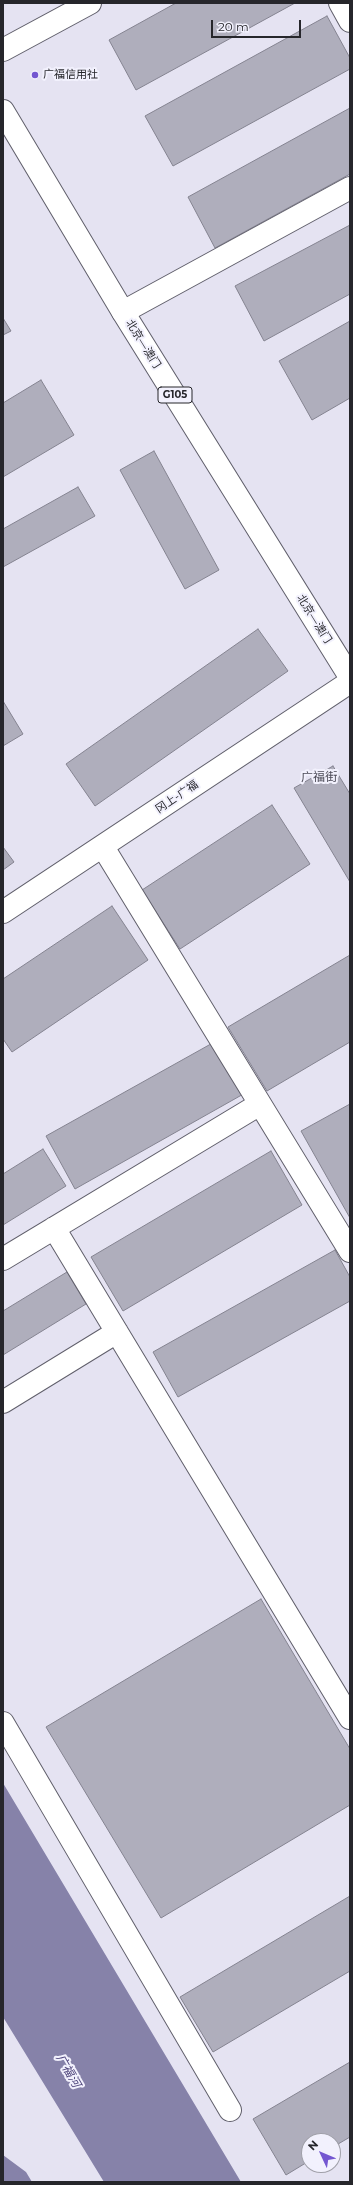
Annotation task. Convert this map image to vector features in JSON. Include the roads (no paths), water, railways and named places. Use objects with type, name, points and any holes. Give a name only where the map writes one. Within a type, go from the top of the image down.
[{"type":"main road","points":[[3,50],[90,3]]},
{"type":"main road","points":[[340,3],[350,21]]},
{"type":"main road","name":"北京—澳门","points":[[3,112],[122,312],[350,677]]},
{"type":"main road","points":[[122,312],[350,188]]},
{"type":"main road","name":"冈上-广福","points":[[3,912],[350,682]]},
{"type":"main road","points":[[103,847],[350,1251]]},
{"type":"main road","points":[[3,1259],[260,1104]]},
{"type":"main road","points":[[54,1228],[350,1718]]},
{"type":"main road","points":[[3,1402],[117,1332]]},
{"type":"main road","points":[[3,1723],[230,2110]]},
{"type":"water","name":"广福河","points":[[3,1783],[241,2182],[104,2182],[3,2017]]},
{"type":"water","points":[[3,2155],[26,2172],[32,2182],[3,2182]]},
{"type":"place","name":"广福信用社","points":[[35,75]]},
{"type":"district","name":"广福街","points":[[319,777]]}]
